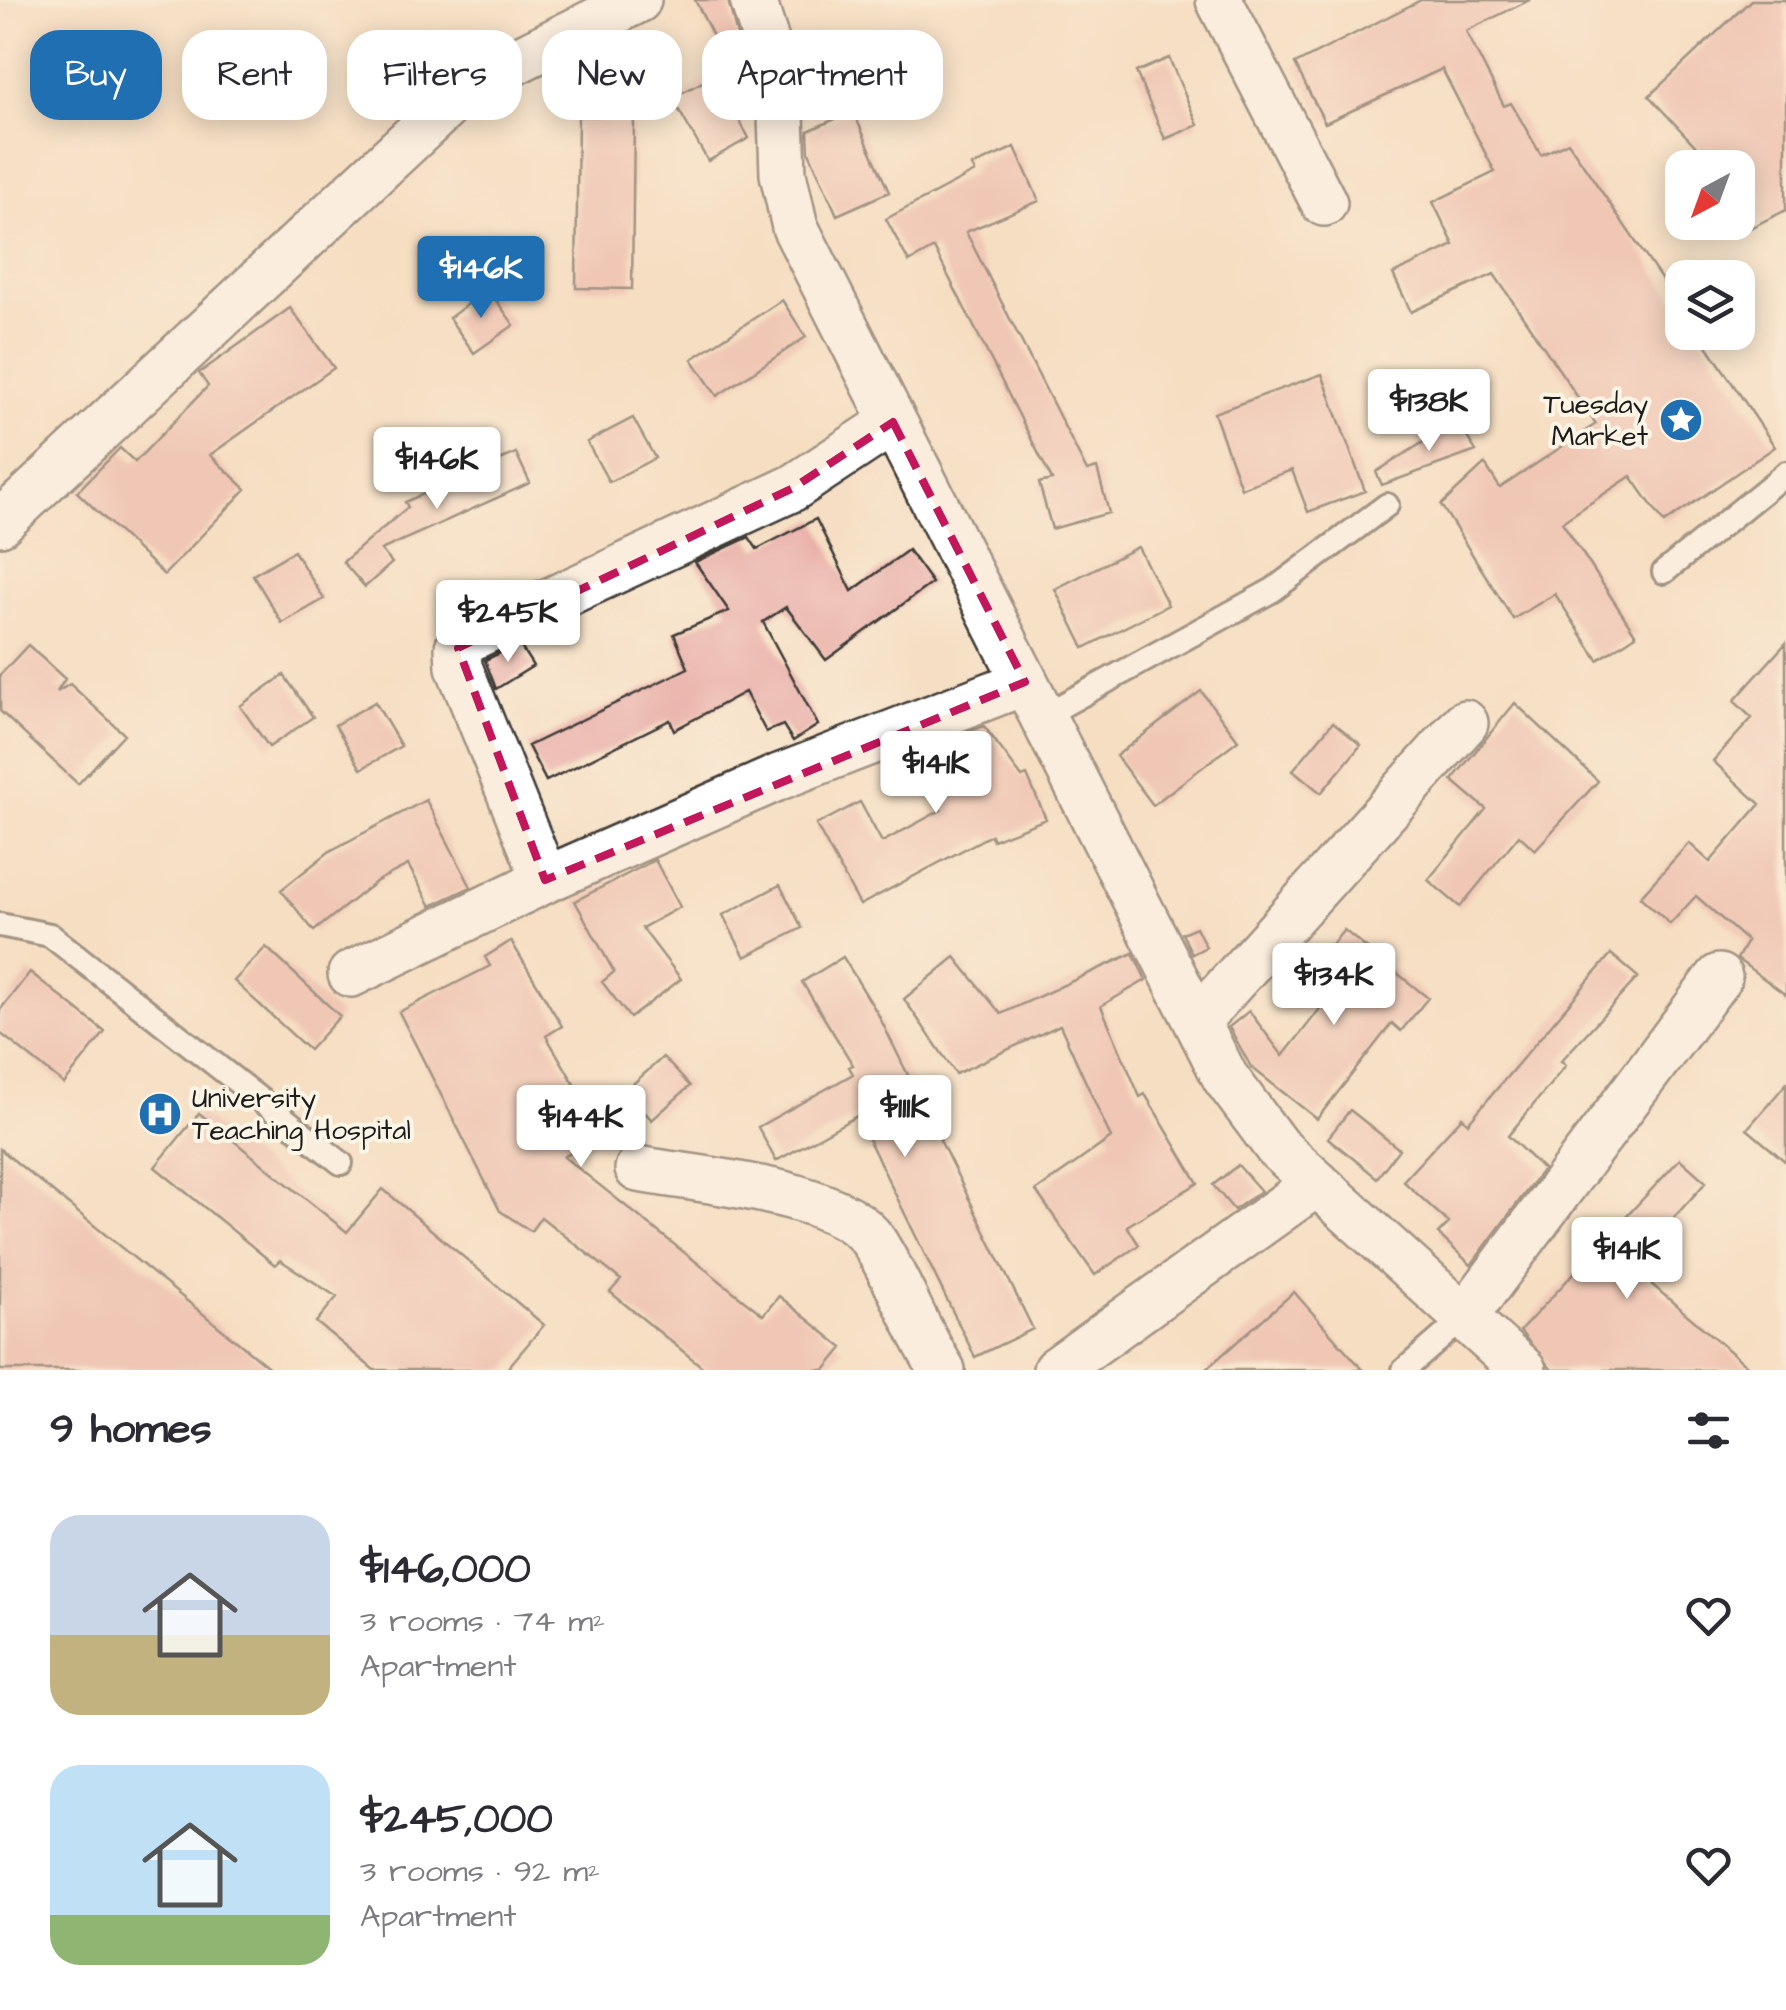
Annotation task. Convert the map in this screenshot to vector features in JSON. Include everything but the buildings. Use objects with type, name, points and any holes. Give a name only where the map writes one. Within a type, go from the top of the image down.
[{"type":"street","points":[[0,523],[470,84],[638,0]]},
{"type":"street","points":[[753,0],[780,86],[786,201],[1034,699],[1249,1114],[1316,1183],[1522,1370]]},
{"type":"street","points":[[1219,0],[1324,203]]},
{"type":"street","points":[[545,880],[459,667],[458,648],[470,638],[793,488],[894,422]]},
{"type":"street","points":[[351,974],[545,880],[779,777],[1034,699]]},
{"type":"street","points":[[1198,1021],[1465,722]]},
{"type":"street","points":[[1463,1319],[1719,977]]},
{"type":"street","points":[[638,1169],[811,1202],[845,1214],[872,1238],[942,1370]]},
{"type":"street","points":[[1056,1370],[1316,1183]]},
{"type":"lane","points":[[1664,572],[1786,473]]},
{"type":"lane","points":[[1034,699],[1272,590],[1387,505]]},
{"type":"lane","points":[[0,925],[50,935],[340,1163]]},
{"type":"lane","points":[[1404,1370],[1463,1319]]},
{"type":"highlighted area","points":[[893,422],[1025,682],[545,880],[458,648],[793,488]]},
{"type":"place","name":"Tuesday Market","points":[[1681,420]]},
{"type":"place","name":"University Teaching Hospital","points":[[160,1114]]}]
